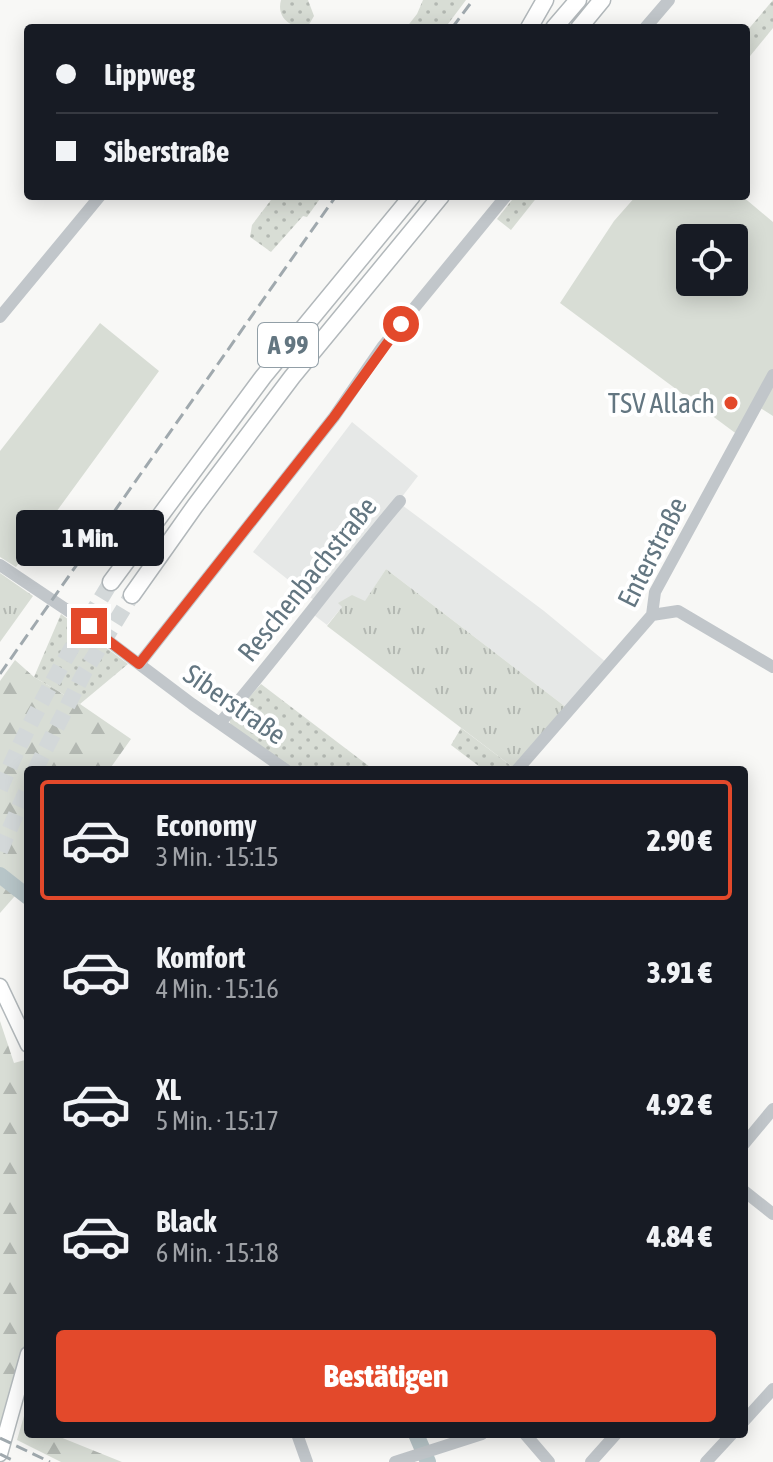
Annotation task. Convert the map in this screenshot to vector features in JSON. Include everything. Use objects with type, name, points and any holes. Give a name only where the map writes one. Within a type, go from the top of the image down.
[{"type":"highway","points":[[531,24],[545,0]]},
{"type":"highway","points":[[557,24],[578,0]]},
{"type":"highway","points":[[582,24],[602,0]]},
{"type":"highway","name":"A 99","points":[[111,582],[263,377],[409,200]]},
{"type":"highway","name":"A 99","points":[[132,595],[292,377],[438,200]]},
{"type":"main road","points":[[0,986],[24,1036]]},
{"type":"main road","points":[[0,1454],[24,1368]]},
{"type":"street","points":[[648,24],[669,0]]},
{"type":"street","points":[[0,317],[97,200]]},
{"type":"street","points":[[139,664],[334,417],[383,346],[503,200]]},
{"type":"street","name":"Enterstraße","points":[[520,766],[652,615],[655,592],[773,375]]},
{"type":"street","name":"Reschenbachstraße","points":[[220,723],[400,501]]},
{"type":"street","name":"Siberstraße","points":[[0,565],[70,612],[280,766]]},
{"type":"street","points":[[652,615],[678,611],[773,667]]},
{"type":"street","points":[[748,1139],[773,1109]]},
{"type":"street","points":[[748,1194],[773,1214]]},
{"type":"street","points":[[748,1417],[773,1389]]},
{"type":"street","points":[[298,1438],[307,1462]]},
{"type":"street","points":[[395,1462],[469,1438]]},
{"type":"street","points":[[528,1438],[549,1462]]},
{"type":"street","points":[[591,1462],[612,1438]]},
{"type":"street","points":[[706,1462],[728,1438]]},
{"type":"shaded area","points":[[352,422],[418,476],[398,502],[544,611],[607,663],[567,708],[386,569],[365,602],[339,603],[342,607],[327,625],[314,615],[315,601],[253,552]]},
{"type":"green space","points":[[281,0],[308,0],[314,16],[309,24],[291,24],[283,17]]},
{"type":"green space","points":[[423,0],[466,0],[448,24],[409,24]]},
{"type":"green space","points":[[773,0],[773,28],[750,56],[750,27]]},
{"type":"green space","points":[[271,200],[319,200],[307,217],[303,216],[271,252],[250,237],[252,225]]},
{"type":"green space","points":[[512,200],[535,200],[511,230],[497,219]]},
{"type":"green space","points":[[632,200],[747,200],[773,222],[773,416],[754,404],[738,435],[560,303],[614,221]]},
{"type":"green space","points":[[100,323],[159,371],[16,567],[0,557],[0,451]]},
{"type":"green space","points":[[386,569],[567,708],[516,766],[511,766],[327,626],[342,607],[338,603],[352,595],[365,601]]},
{"type":"green space","points":[[0,573],[33,596],[0,642]]},
{"type":"green space","points":[[61,614],[128,664],[80,704],[34,677]]},
{"type":"green space","points":[[15,660],[34,677],[131,739],[112,766],[24,766],[24,886],[0,913],[0,681]]},
{"type":"green space","points":[[261,684],[369,766],[287,766],[231,726],[229,719]]},
{"type":"green space","points":[[461,728],[511,766],[479,766],[451,745]]},
{"type":"green space","points":[[0,1021],[14,1063],[24,1060],[24,1347],[0,1426]]},
{"type":"green space","points":[[24,1416],[24,1438],[62,1438],[122,1462],[61,1462],[17,1440]]},
{"type":"waterway","points":[[0,875],[24,894]]},
{"type":"waterway","points":[[418,1438],[428,1462]]},
{"type":"tunnel","points":[[0,789],[52,683],[111,582]]},
{"type":"tunnel","points":[[37,766],[85,671],[132,595]]},
{"type":"tunnel","points":[[0,851],[24,796]]},
{"type":"railway","points":[[455,24],[473,0]]},
{"type":"railway","points":[[0,674],[333,200]]},
{"type":"railway","points":[[0,1438],[50,1462]]},
{"type":"railway","points":[[0,1454],[16,1462]]},
{"type":"place","name":"TSV Allach","points":[[731,403]]},
{"type":"route","points":[[89,626],[139,664],[334,417],[401,324]]}]
